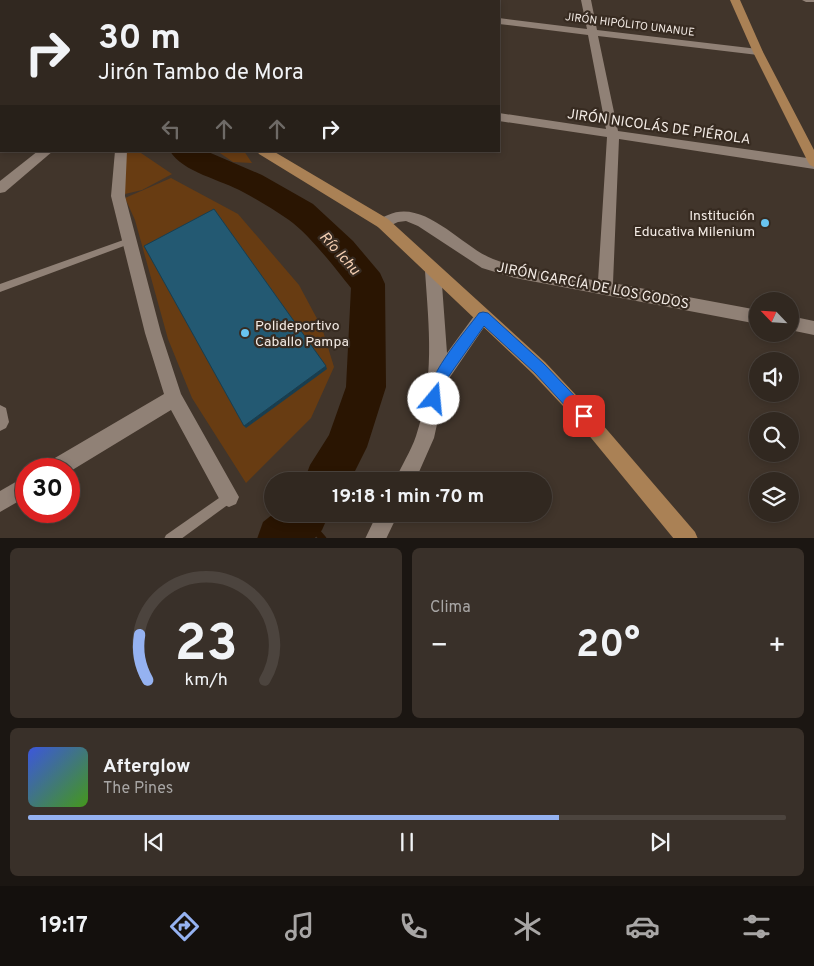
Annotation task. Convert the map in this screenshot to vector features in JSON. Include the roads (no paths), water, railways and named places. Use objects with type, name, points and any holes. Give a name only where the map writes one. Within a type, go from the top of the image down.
[{"type":"main road","points":[[735,0],[758,52],[814,163]]},
{"type":"main road","points":[[265,152],[383,223],[539,368],[584,416],[688,538]]},
{"type":"street","points":[[586,0],[612,135],[605,288]]},
{"type":"street","points":[[806,0],[814,0]]},
{"type":"street","name":"JIRÓN HIPÓLITO UNANUE","points":[[500,21],[758,52]]},
{"type":"street","name":"JIRÓN NICOLÁS DE PIÉROLA","points":[[500,117],[814,163]]},
{"type":"street","points":[[0,188],[47,152]]},
{"type":"street","points":[[121,152],[118,196],[153,333],[174,398],[229,497]]},
{"type":"street","name":"JIRÓN GARCÍA DE LOS GODOS","points":[[383,223],[396,217],[406,216],[422,222],[486,264],[515,272],[749,315]]},
{"type":"street","points":[[408,472],[425,438],[438,380],[440,350],[433,271]]},
{"type":"street","points":[[438,380],[483,317]]},
{"type":"street","points":[[799,325],[814,328]]},
{"type":"street","points":[[73,458],[174,398]]},
{"type":"street","points":[[0,414],[0,422]]},
{"type":"street","points":[[0,502],[15,493]]},
{"type":"street","points":[[376,538],[384,522]]},
{"type":"lane","points":[[0,288],[129,241]]},
{"type":"lane","points":[[170,538],[229,497]]},
{"type":"waterway","name":"Río Ichu","points":[[186,152],[197,159],[252,183],[302,213],[341,251],[368,284],[366,387],[346,447],[331,472]]},
{"type":"waterway","name":"Río Ichu","points":[[281,538],[298,522]]},
{"type":"waterway","points":[[308,522],[322,538]]},
{"type":"place","name":"Institución Educativa Milenium","points":[[765,223]]},
{"type":"place","name":"Polideportivo Caballo Pampa","points":[[245,333]]}]
